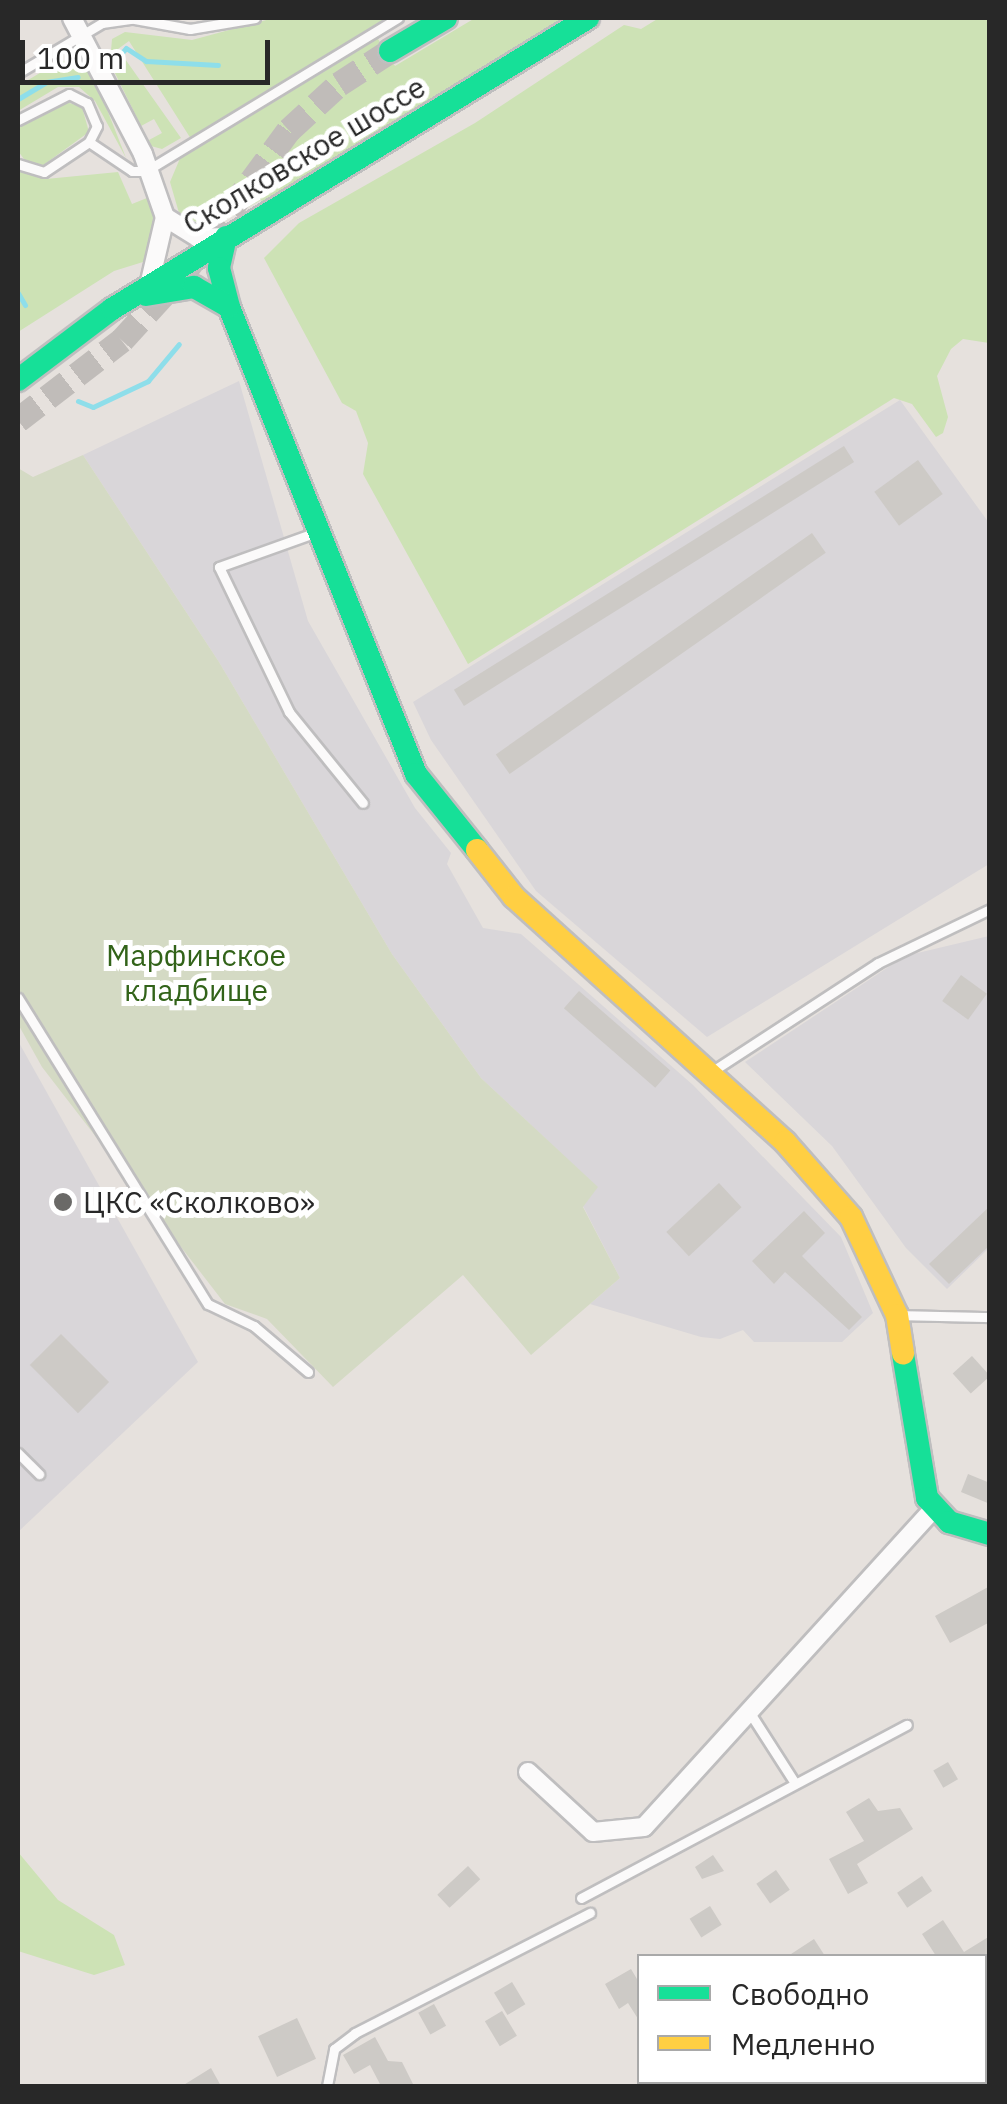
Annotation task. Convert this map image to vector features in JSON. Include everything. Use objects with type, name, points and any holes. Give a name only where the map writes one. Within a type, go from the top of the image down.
[{"type":"street","points":[[72,18],[124,122],[165,218],[149,286]]},
{"type":"street","points":[[390,51],[446,18]]},
{"type":"street","name":"Сколковское шоссе","points":[[18,380],[53,348],[226,237],[588,18]]},
{"type":"street","points":[[165,218],[198,238],[226,237],[219,268],[229,307],[321,530],[391,723],[443,815],[514,897],[828,1187],[872,1252],[897,1315],[932,1510],[949,1522],[990,1534]]},
{"type":"street","points":[[127,300],[194,287],[229,307]]},
{"type":"street","points":[[18,370],[53,348]]},
{"type":"street","name":"Сколковское шоссе","points":[[18,361],[53,348]]},
{"type":"street","points":[[528,1772],[576,1823],[593,1832],[630,1833],[656,1819],[932,1510]]},
{"type":"lane","points":[[18,73],[102,23],[130,18],[190,29],[255,18]]},
{"type":"lane","points":[[89,142],[132,171],[398,18]]},
{"type":"lane","points":[[18,120],[58,94],[79,97],[96,115],[89,142],[44,172],[18,164]]},
{"type":"lane","points":[[321,530],[219,567],[289,712],[362,803]]},
{"type":"lane","points":[[708,1074],[878,963],[990,909]]},
{"type":"lane","points":[[18,998],[208,1304],[254,1326],[308,1372]]},
{"type":"lane","points":[[897,1315],[990,1316]]},
{"type":"lane","points":[[18,1453],[39,1474]]},
{"type":"lane","points":[[750,1713],[795,1783]]},
{"type":"lane","points":[[582,1898],[907,1725]]},
{"type":"lane","points":[[328,2086],[328,2061],[355,2033],[590,1914]]},
{"type":"shaded area","points":[[239,381],[308,621],[415,808],[451,853],[447,864],[483,928],[521,934],[693,1085],[841,1237],[873,1313],[842,1342],[754,1342],[743,1330],[720,1339],[701,1337],[590,1304],[620,1278],[583,1206],[597,1187],[481,1078],[392,954],[219,662],[83,455]]},
{"type":"shaded area","points":[[900,400],[989,523],[989,864],[707,1037],[536,891],[431,740],[413,702]]},
{"type":"shaded area","points":[[989,936],[989,1248],[947,1289],[906,1248],[832,1146],[745,1062],[905,956]]},
{"type":"shaded area","name":"ЦКС «Сколково»","points":[[18,1041],[198,1362],[18,1532]]},
{"type":"green space","points":[[274,18],[388,18],[191,139],[129,41],[118,49],[181,138],[162,149],[151,146],[149,140],[162,133],[154,119],[141,126],[110,63],[112,39],[125,32],[192,40]]},
{"type":"green space","points":[[409,18],[378,39],[395,66],[475,18],[569,18],[264,204],[261,200],[209,229],[179,213],[170,182],[181,156]]},
{"type":"green space","points":[[659,18],[989,18],[989,343],[963,339],[951,349],[937,376],[948,417],[943,433],[936,437],[912,404],[894,398],[468,664],[363,474],[368,443],[356,411],[342,403],[264,258],[299,223],[475,123],[624,25],[641,29]]},
{"type":"green space","points":[[60,61],[77,62],[94,76],[126,158],[95,101],[79,87],[58,87],[18,111],[18,86]]},
{"type":"green space","points":[[60,100],[82,107],[89,132],[42,166],[27,163],[18,151],[19,127]]},
{"type":"green space","points":[[18,171],[46,179],[118,172],[132,204],[147,198],[156,223],[143,262],[114,271],[18,332]]},
{"type":"green space","name":"Марфинское кладбище","points":[[83,455],[219,662],[392,954],[481,1078],[598,1187],[583,1207],[620,1278],[531,1355],[463,1275],[333,1387],[267,1319],[225,1304],[42,1067],[18,1024],[18,468],[33,477]]},
{"type":"green space","points":[[18,1852],[58,1900],[114,1935],[125,1965],[94,1975],[18,1951]]},
{"type":"building","points":[[844,446],[854,462],[464,706],[454,690]]},
{"type":"building","points":[[918,460],[943,494],[899,526],[874,492]]},
{"type":"building","points":[[812,533],[826,553],[510,774],[496,754]]},
{"type":"building","points":[[961,975],[987,994],[968,1020],[942,1001]]},
{"type":"building","points":[[579,991],[670,1070],[655,1088],[564,1008]]},
{"type":"building","points":[[719,1183],[742,1207],[689,1256],[666,1232]]},
{"type":"building","points":[[990,1206],[990,1245],[949,1284],[929,1264]]},
{"type":"building","points":[[804,1211],[825,1233],[802,1256],[862,1317],[849,1330],[785,1272],[774,1284],[752,1261]]},
{"type":"building","points":[[61,1334],[109,1382],[78,1413],[30,1365]]},
{"type":"building","points":[[972,1356],[990,1376],[971,1393],[953,1373]]},
{"type":"building","points":[[968,1474],[990,1483],[990,1504],[961,1492]]},
{"type":"building","points":[[990,1586],[990,1622],[950,1643],[935,1616]]},
{"type":"building","points":[[948,1762],[958,1779],[943,1788],[933,1770]]},
{"type":"building","points":[[869,1798],[878,1811],[900,1808],[913,1829],[857,1864],[868,1883],[848,1894],[829,1859],[864,1841],[846,1812]]},
{"type":"building","points":[[713,1855],[724,1871],[702,1879],[695,1867]]},
{"type":"building","points":[[468,1866],[480,1879],[450,1908],[437,1895]]},
{"type":"building","points":[[776,1870],[790,1890],[770,1903],[756,1884]]},
{"type":"building","points":[[922,1876],[932,1891],[907,1908],[897,1893]]},
{"type":"building","points":[[710,1906],[722,1925],[701,1937],[690,1919]]},
{"type":"building","points":[[943,1920],[964,1952],[990,1936],[990,1956],[935,1954],[922,1934]]},
{"type":"building","points":[[814,1939],[824,1954],[791,1954]]},
{"type":"building","points":[[631,1969],[637,1979],[637,2017],[628,2003],[619,2009],[605,1984]]},
{"type":"building","points":[[512,1982],[525,2004],[507,2015],[494,1993]]},
{"type":"building","points":[[434,2004],[446,2026],[430,2035],[418,2013]]},
{"type":"building","points":[[502,2011],[517,2036],[500,2046],[485,2021]]},
{"type":"building","points":[[297,2018],[316,2059],[277,2077],[258,2036]]},
{"type":"building","points":[[375,2037],[388,2061],[402,2062],[414,2086],[381,2086],[370,2065],[354,2074],[343,2055]]},
{"type":"building","points":[[211,2068],[221,2086],[182,2086]]},
{"type":"waterway","points":[[115,60],[126,48],[146,61],[218,65]]},
{"type":"waterway","points":[[18,99],[46,82],[78,77]]},
{"type":"waterway","points":[[18,293],[25,305]]},
{"type":"waterway","points":[[78,401],[93,407],[148,381],[179,344]]},
{"type":"tunnel","points":[[18,420],[122,340],[186,270],[289,130],[339,84],[390,51]]},
{"type":"traffic: fast","points":[[390,51],[446,18]]},
{"type":"traffic: fast","points":[[18,380],[112,309],[588,18]]},
{"type":"traffic: fast","points":[[226,237],[219,268],[229,307],[416,774],[477,850]]},
{"type":"traffic: fast","points":[[146,295],[194,287],[229,307]]},
{"type":"traffic: fast","points":[[903,1354],[927,1498],[949,1522],[990,1534]]},
{"type":"traffic: fast","points":[[894,2086],[898,2084]]},
{"type":"traffic: slow","points":[[477,850],[514,897],[785,1142],[851,1217],[897,1315],[903,1354]]},
{"type":"place","name":"ЦКС «Сколково»","points":[[63,1202]]}]
